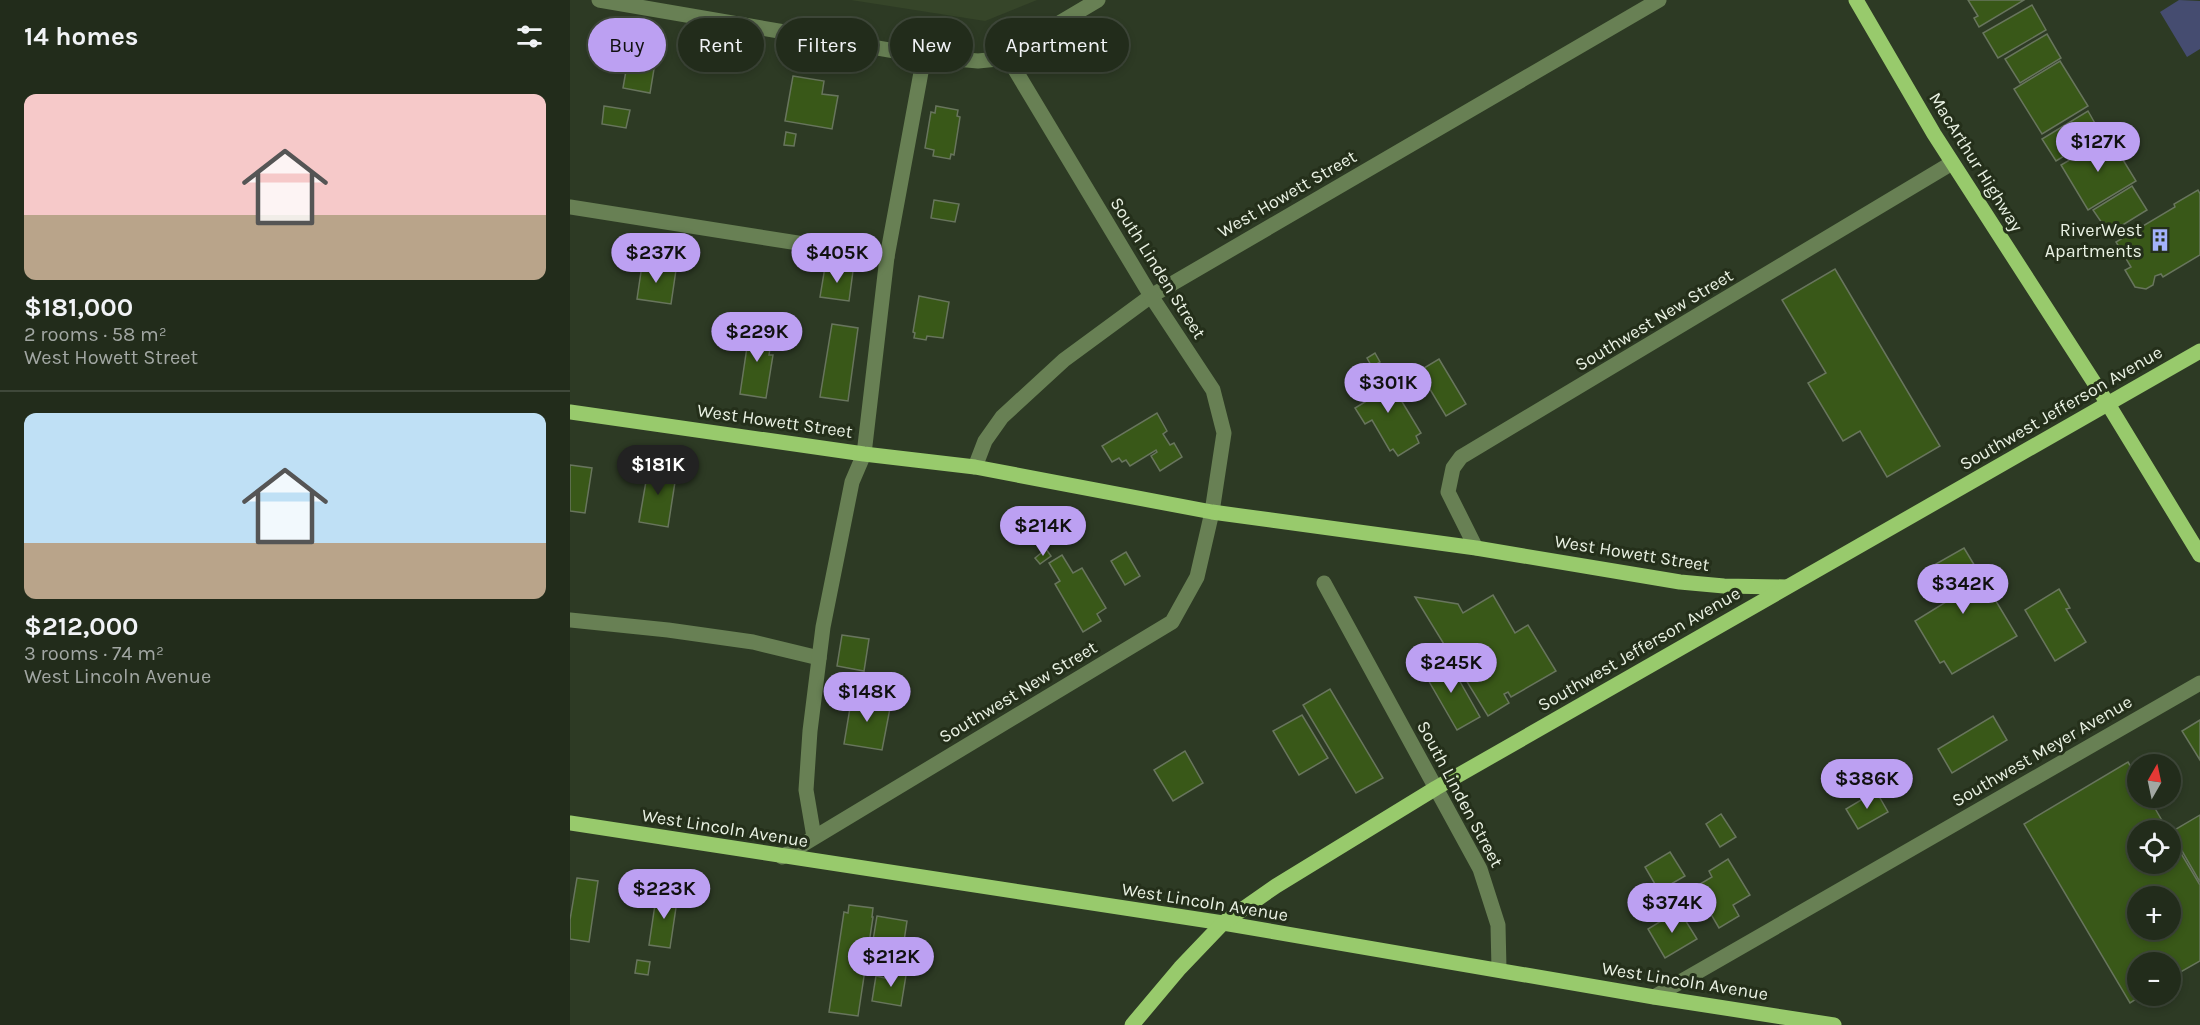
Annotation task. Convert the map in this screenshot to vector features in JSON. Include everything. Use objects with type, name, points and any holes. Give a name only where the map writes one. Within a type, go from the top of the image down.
[{"type":"main road","name":"MacArthur Highway","points":[[1856,0],[1952,163],[2108,404],[2200,555]]},
{"type":"main road","name":"Southwest Jefferson Avenue","points":[[1132,1025],[1180,968],[1223,923],[1276,886],[1436,788],[2200,351]]},
{"type":"main road","name":"West Howett Street","points":[[570,412],[864,454],[975,467],[1212,512],[1476,548],[1680,582],[1724,586],[1786,587]]},
{"type":"main road","name":"West Lincoln Avenue","points":[[570,823],[1223,923],[1824,1024]]},
{"type":"street","points":[[599,0],[890,50]]},
{"type":"street","points":[[1068,18],[1098,0]]},
{"type":"street","name":"West Howett Street","points":[[975,467],[985,441],[1002,417],[1064,360],[1151,296],[1659,0]]},
{"type":"street","points":[[814,837],[806,790],[810,731],[823,627],[852,482],[864,454],[887,257],[921,72]]},
{"type":"street","name":"South Linden Street","points":[[1016,72],[1151,296],[1213,390],[1224,433],[1212,512]]},
{"type":"street","name":"Southwest New Street","points":[[1476,548],[1448,492],[1453,468],[1461,457],[1952,163]]},
{"type":"street","points":[[570,207],[887,257]]},
{"type":"street","name":"Southwest New Street","points":[[782,857],[1172,622],[1197,577],[1212,512]]},
{"type":"street","name":"South Linden Street","points":[[1324,583],[1480,869],[1498,925],[1499,969]]},
{"type":"street","points":[[570,620],[753,642],[819,658]]},
{"type":"street","name":"Southwest Meyer Avenue","points":[[1654,997],[2200,683]]},
{"type":"shaded area","points":[[851,0],[1037,0],[992,18],[985,18],[985,21]]},
{"type":"shaded area","points":[[2179,0],[2200,1],[2200,49],[2187,57],[2160,12]]},
{"type":"building","points":[[1968,0],[2024,0],[1979,27],[1974,18],[1978,16]]},
{"type":"building","points":[[2032,5],[2046,30],[1998,58],[1983,33]]},
{"type":"building","points":[[2047,34],[2061,58],[2020,83],[2005,59]]},
{"type":"building","points":[[2060,61],[2088,106],[2042,134],[2014,89]]},
{"type":"building","points":[[626,72],[654,72],[650,93],[623,88]]},
{"type":"building","points":[[793,76],[824,81],[822,94],[838,96],[832,129],[785,121]]},
{"type":"building","points":[[604,106],[630,110],[626,128],[602,124]]},
{"type":"building","points":[[936,106],[958,110],[957,116],[960,117],[954,155],[951,154],[950,159],[933,156],[934,150],[925,148],[931,112],[935,113]]},
{"type":"building","points":[[2088,111],[2101,134],[2056,161],[2042,139]]},
{"type":"building","points":[[786,132],[796,134],[794,146],[784,145]]},
{"type":"building","name":"RiverWest Apartments","points":[[2109,137],[2136,181],[2088,210],[2061,165]]},
{"type":"building","name":"RiverWest Apartments","points":[[2132,186],[2147,210],[2108,234],[2106,231],[2101,234],[2096,227],[2102,223],[2093,210]]},
{"type":"building","name":"RiverWest Apartments","points":[[2198,190],[2200,194],[2200,255],[2163,277],[2161,274],[2155,276],[2153,285],[2146,289],[2135,287],[2125,270],[2131,267],[2116,242],[2175,207],[2174,204]]},
{"type":"building","points":[[934,200],[959,204],[955,222],[931,218]]},
{"type":"building","points":[[642,265],[676,270],[671,304],[637,299]]},
{"type":"building","points":[[825,267],[853,271],[849,301],[820,297]]},
{"type":"building","points":[[1835,269],[1940,446],[1887,477],[1860,431],[1843,441],[1808,383],[1826,373],[1782,300]]},
{"type":"building","points":[[919,296],[949,302],[943,338],[927,336],[926,340],[914,338]]},
{"type":"building","points":[[832,324],[858,328],[848,401],[820,397]]},
{"type":"building","points":[[750,327],[773,330],[769,355],[773,355],[766,398],[740,394]]},
{"type":"building","points":[[1375,353],[1380,362],[1372,367],[1367,358]]},
{"type":"building","points":[[1439,359],[1466,404],[1446,416],[1419,371]]},
{"type":"building","points":[[1384,372],[1421,433],[1416,436],[1419,443],[1398,456],[1393,449],[1390,451],[1372,420],[1365,424],[1355,408],[1365,402],[1356,388]]},
{"type":"building","points":[[1157,413],[1167,431],[1163,434],[1170,445],[1174,443],[1182,457],[1160,471],[1151,456],[1157,452],[1156,450],[1130,466],[1126,460],[1122,462],[1119,458],[1112,462],[1102,446]]},
{"type":"building","points":[[649,464],[677,469],[668,527],[639,522]]},
{"type":"building","points":[[570,465],[592,468],[585,513],[570,511]]},
{"type":"building","points":[[1964,548],[2017,636],[1952,674],[1944,661],[1940,663],[1915,621],[1946,602],[1927,569]]},
{"type":"building","points":[[1046,549],[1051,556],[1040,564],[1035,558]]},
{"type":"building","points":[[1126,552],[1140,576],[1125,585],[1111,561]]},
{"type":"building","points":[[1062,555],[1073,573],[1082,568],[1106,608],[1097,614],[1101,621],[1083,632],[1055,584],[1060,581],[1049,563]]},
{"type":"building","points":[[2059,589],[2070,608],[2066,609],[2086,642],[2055,661],[2025,610]]},
{"type":"building","points":[[1493,595],[1515,633],[1528,625],[1556,671],[1511,697],[1508,692],[1504,694],[1509,703],[1488,716],[1415,597],[1458,604],[1463,613]]},
{"type":"building","points":[[842,635],[869,639],[864,671],[837,666]]},
{"type":"building","points":[[1446,657],[1480,717],[1457,730],[1423,671]]},
{"type":"building","points":[[1330,689],[1383,778],[1356,793],[1303,705]]},
{"type":"building","points":[[852,696],[891,703],[882,750],[844,744]]},
{"type":"building","points":[[1302,715],[1328,758],[1299,775],[1273,731]]},
{"type":"building","points":[[1993,716],[2007,740],[1952,773],[1938,749]]},
{"type":"building","points":[[2200,720],[2200,760],[2182,731]]},
{"type":"building","points":[[1185,751],[1203,783],[1173,801],[1154,770]]},
{"type":"building","points":[[2127,763],[2127,808],[2155,808],[2162,820],[2127,820],[2127,874],[2181,874],[2181,853],[2200,885],[2200,961],[2181,972],[2181,952],[2127,952],[2127,998],[2024,824]]},
{"type":"building","points":[[1876,791],[1888,812],[1858,829],[1846,809]]},
{"type":"building","points":[[1721,814],[1736,837],[1720,847],[1706,824]]},
{"type":"building","points":[[2200,815],[2200,882],[2181,849],[2181,826]]},
{"type":"building","points":[[1670,852],[1685,876],[1659,891],[1645,867]]},
{"type":"building","points":[[1728,859],[1750,895],[1733,905],[1739,916],[1719,928],[1695,887],[1712,877],[1709,871]]},
{"type":"building","points":[[577,878],[598,881],[589,942],[570,939],[570,920]]},
{"type":"building","points":[[657,891],[678,894],[670,948],[649,945]]},
{"type":"building","points":[[849,905],[873,908],[858,1016],[829,1012],[844,912],[848,913]]},
{"type":"building","points":[[1679,910],[1697,939],[1665,958],[1648,929]]},
{"type":"building","points":[[877,916],[907,921],[901,961],[888,959],[886,971],[875,970],[875,966],[869,965]]},
{"type":"building","points":[[637,960],[650,962],[648,975],[635,973]]},
{"type":"building","points":[[892,966],[907,969],[901,1006],[872,1001],[876,976],[890,979]]},
{"type":"place","name":"RiverWest Apartments","points":[[2160,240]]}]
